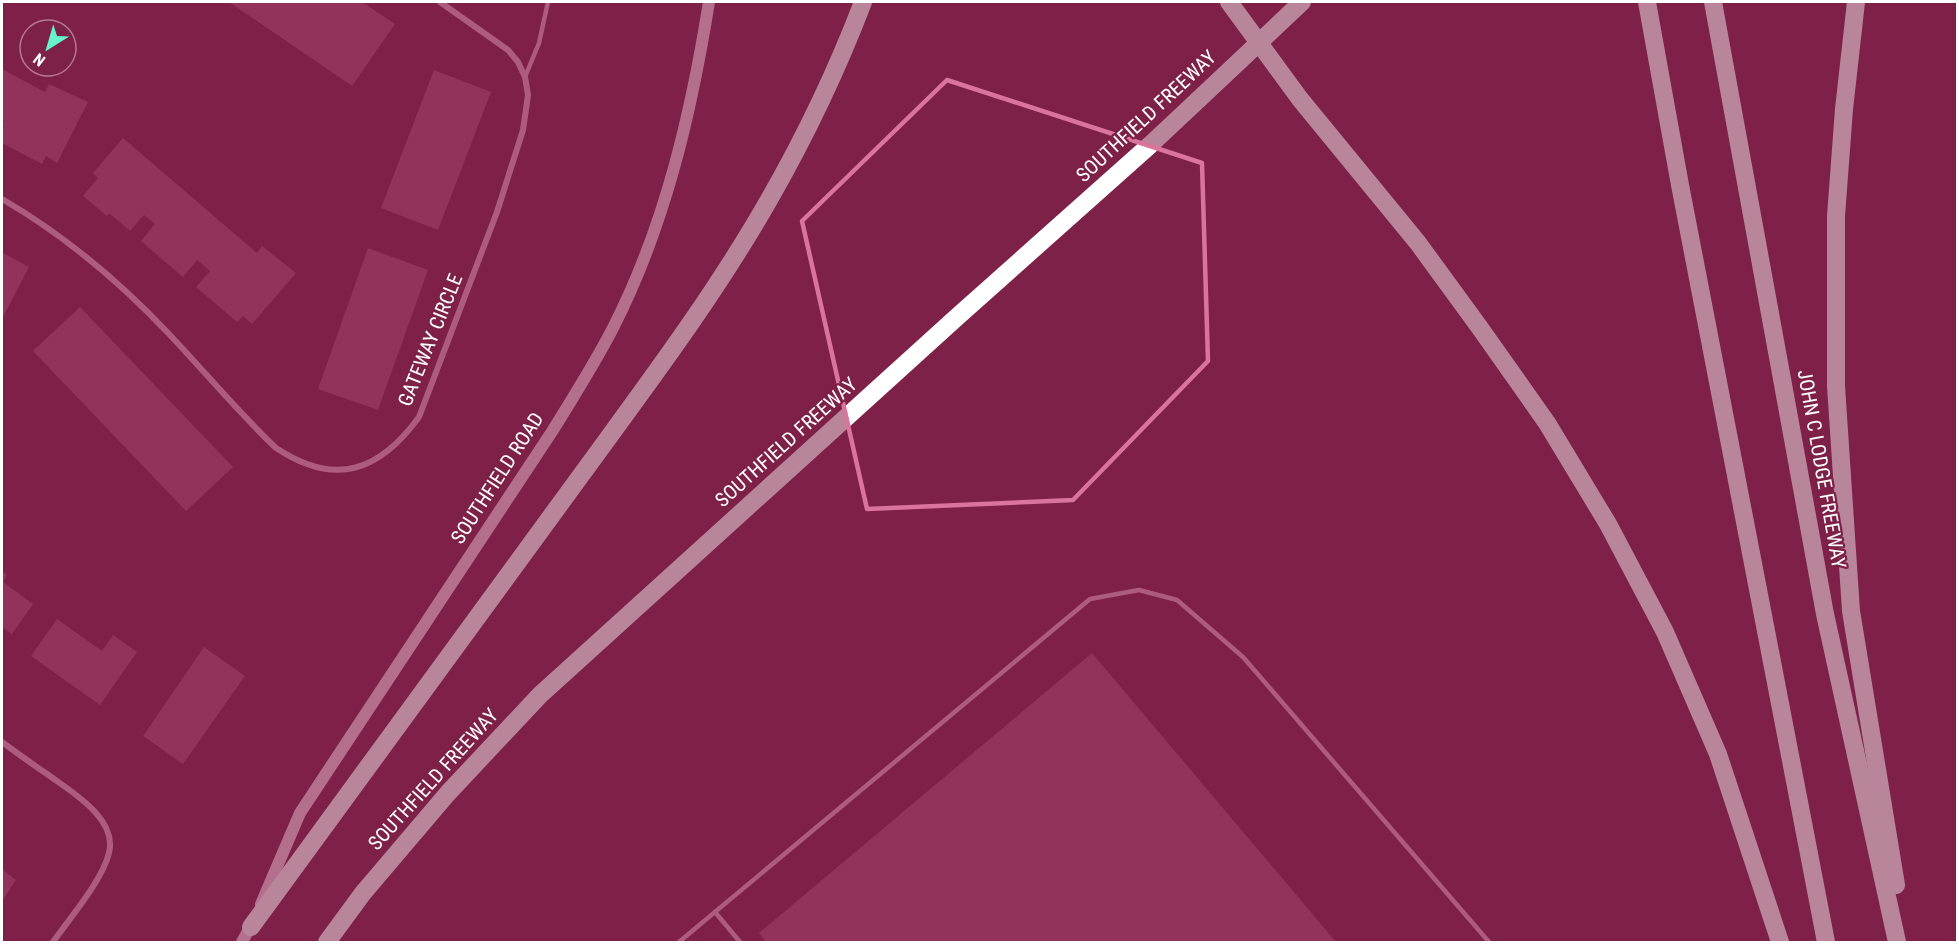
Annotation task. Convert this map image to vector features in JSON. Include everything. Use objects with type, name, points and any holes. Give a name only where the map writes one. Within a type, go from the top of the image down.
[{"type":"highway","points":[[247,934],[690,324],[769,200],[812,120],[863,2]]},
{"type":"highway","points":[[1229,2],[1300,99],[1418,243],[1467,309],[1547,423],[1608,524],[1665,632],[1718,754],[1780,942]]},
{"type":"highway","name":"SOUTHFIELD FREEWAY","points":[[327,942],[363,893],[448,793],[540,695],[1150,145],[1302,2]]},
{"type":"highway","points":[[1647,2],[1680,185],[1826,942]]},
{"type":"highway","name":"JOHN C LODGE FREEWAY","points":[[1713,2],[1825,614],[1897,942]]},
{"type":"highway","points":[[1856,2],[1844,109],[1836,216],[1837,398],[1851,612],[1906,942]]},
{"type":"main road","name":"SOUTHFIELD ROAD","points":[[247,934],[300,813],[553,430],[613,328],[632,286],[676,164],[700,59],[709,2]]},
{"type":"street","name":"GATEWAY CIRCLE","points":[[2,199],[45,226],[92,262],[141,305],[276,448],[294,460],[313,467],[329,470],[361,466],[380,457],[404,437],[419,417],[497,212],[523,130],[528,95],[525,77],[518,62],[508,50],[440,2]]},
{"type":"street","points":[[2,742],[84,800],[101,818],[110,835],[110,852],[94,885],[53,942]]},
{"type":"lane","points":[[525,77],[539,43],[548,2]]},
{"type":"lane","points":[[679,942],[1090,599],[1139,590],[1177,600],[1243,657],[1489,942]]},
{"type":"lane","points":[[715,912],[740,942]]},
{"type":"highlighted area","points":[[947,80],[1202,163],[1208,361],[1073,500],[867,509],[802,221]]},
{"type":"building","points":[[229,2],[362,2],[395,24],[352,86]]},
{"type":"building","points":[[2,69],[45,92],[49,84],[88,102],[57,163],[46,156],[42,164],[2,143],[4,120],[2,119]]},
{"type":"building","points":[[434,70],[491,92],[438,230],[381,208]]},
{"type":"building","points":[[123,138],[257,253],[262,246],[296,273],[252,324],[243,316],[237,322],[196,287],[210,271],[197,260],[183,277],[141,241],[155,224],[144,215],[130,231],[109,213],[107,216],[83,196],[98,178],[93,173]]},
{"type":"building","points":[[368,248],[428,270],[378,410],[318,389]]},
{"type":"building","points":[[2,252],[29,267],[2,319]]},
{"type":"building","points":[[80,307],[233,467],[186,511],[33,351]]},
{"type":"building","points":[[2,571],[7,575],[3,582],[33,604],[12,634],[2,627]]},
{"type":"building","points":[[57,619],[102,651],[113,635],[137,652],[100,705],[31,656]]},
{"type":"building","points":[[204,647],[245,676],[183,764],[143,736]]},
{"type":"building","points":[[1092,653],[1336,942],[766,942],[759,933]]},
{"type":"building","points":[[2,869],[16,880],[2,901]]}]
